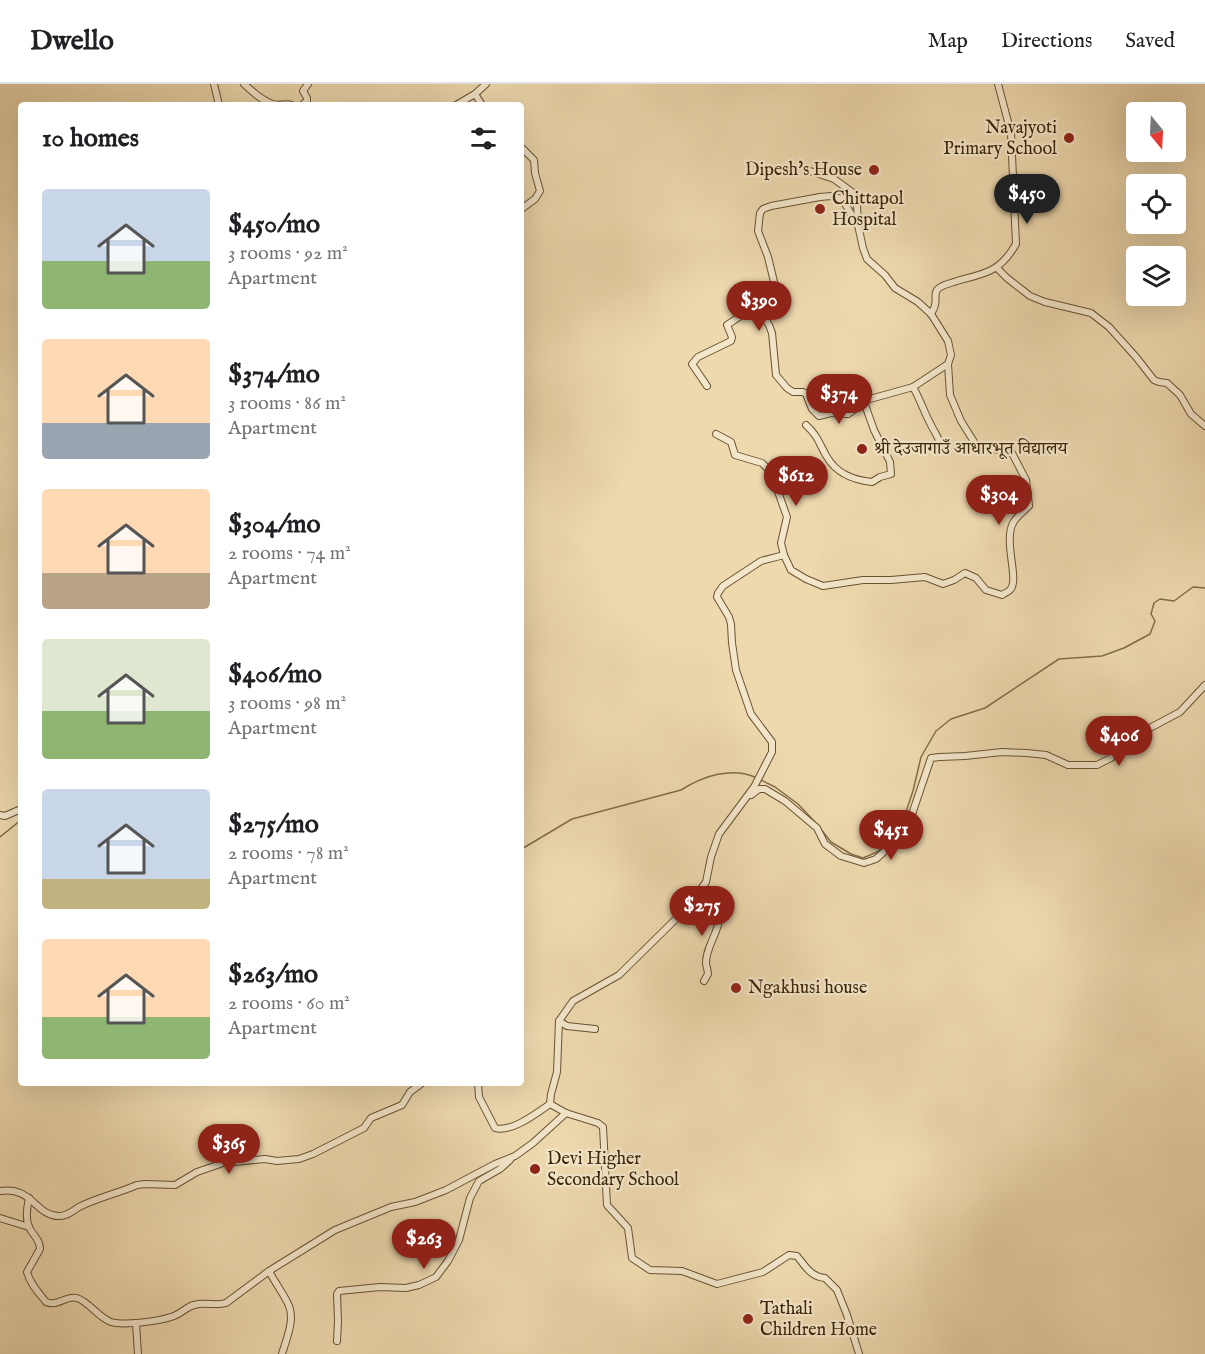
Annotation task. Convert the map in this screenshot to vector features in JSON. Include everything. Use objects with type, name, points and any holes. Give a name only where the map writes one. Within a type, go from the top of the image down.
[{"type":"street","points":[[214,84],[218,102]]},
{"type":"street","points":[[244,84],[269,102]]},
{"type":"street","points":[[306,102],[307,98],[303,91],[308,84]]},
{"type":"street","points":[[461,102],[486,84]]},
{"type":"street","points":[[931,314],[936,307],[935,293],[938,288],[997,268],[1008,258],[1016,244],[1011,133],[998,84]]},
{"type":"street","points":[[475,94],[480,102]]},
{"type":"street","points":[[524,150],[534,160],[540,191],[535,199],[524,207]]},
{"type":"street","points":[[716,434],[731,442],[735,455],[762,463],[771,472],[786,517],[781,543],[784,555],[791,570],[806,579],[823,586],[863,580],[925,577],[943,584],[965,573],[976,578],[986,590],[1002,595],[1011,589],[1014,580],[1009,535],[1013,522],[1029,506],[1026,480],[1012,453],[976,445],[960,421],[950,395],[948,364],[951,355],[948,341],[931,314],[918,302],[895,288],[885,275],[867,259],[858,225],[857,205],[852,192],[834,179],[807,170]]},
{"type":"street","points":[[858,225],[842,199],[831,196],[771,206],[760,213],[759,231],[775,286],[762,295],[764,317],[772,333],[776,375],[793,392],[806,394],[812,409],[819,416],[831,413],[848,414],[870,399],[913,387],[948,364]]},
{"type":"street","points":[[997,268],[1030,296],[1091,313],[1109,327],[1154,380],[1167,383],[1180,395],[1191,414],[1205,426]]},
{"type":"street","points":[[707,386],[692,364],[698,357],[731,341],[732,337],[727,326],[742,315],[736,302],[735,292]]},
{"type":"street","points":[[913,387],[939,441]]},
{"type":"street","points":[[806,425],[820,441],[835,467],[847,477],[872,482],[891,474],[891,470],[889,459],[874,430],[864,402]]},
{"type":"street","points":[[550,1104],[557,1072],[559,1021],[573,1001],[619,975],[685,910],[706,882],[718,834],[748,797],[772,752],[772,742],[751,714],[736,670],[729,617],[717,597],[723,586],[761,561],[784,555]]},
{"type":"street","points":[[748,797],[759,789],[765,789],[785,801],[817,828],[825,844],[841,856],[864,863],[876,859],[906,832],[931,759],[1002,752],[1046,754],[1068,765],[1097,765],[1111,758],[1126,738],[1180,712],[1205,685]]},
{"type":"street","points":[[0,814],[5,816],[18,810]]},
{"type":"street","points":[[685,910],[713,906],[718,908],[720,916],[708,953],[706,963],[708,974],[705,981]]},
{"type":"street","points":[[559,1021],[567,1026],[595,1029]]},
{"type":"street","points":[[0,1191],[12,1190],[27,1196],[48,1213],[57,1217],[65,1216],[86,1204],[137,1185],[175,1185],[198,1172],[223,1163],[264,1159],[277,1161],[299,1159],[364,1128],[371,1118],[398,1108],[406,1101],[410,1092],[418,1086]]},
{"type":"street","points":[[478,1086],[479,1097],[495,1128],[506,1128],[528,1119],[550,1104]]},
{"type":"street","points":[[550,1104],[566,1113],[598,1123],[603,1127],[607,1205],[628,1228],[632,1258],[650,1270],[682,1271],[717,1284],[763,1272],[789,1255],[797,1256],[817,1278],[825,1278],[837,1290],[859,1354]]},
{"type":"street","points":[[337,1341],[337,1294],[339,1291],[380,1287],[406,1288],[419,1285],[435,1277],[448,1262],[459,1240],[470,1198],[479,1181],[500,1169],[566,1113]]},
{"type":"street","points":[[29,1198],[26,1214],[29,1227],[39,1241],[40,1249],[27,1275],[46,1302],[55,1304],[73,1297],[109,1321],[121,1324],[136,1323],[174,1316],[185,1308],[196,1305],[226,1303],[269,1271],[335,1230],[391,1207],[415,1202],[446,1190],[515,1156]]},
{"type":"street","points":[[0,1218],[29,1227]]},
{"type":"street","points":[[269,1271],[291,1313],[282,1354]]},
{"type":"street","points":[[136,1323],[138,1354]]},
{"type":"waterway","points":[[761,780],[798,804],[831,842],[863,858],[877,852],[899,832],[913,791],[921,757],[936,731],[951,719],[985,708],[1059,659],[1102,656],[1124,648],[1150,634],[1155,621],[1151,614],[1154,603],[1160,599],[1174,601],[1193,587],[1205,588]]},
{"type":"waterway","points":[[524,848],[572,819],[681,790],[718,774],[738,773],[757,778]]},
{"type":"waterway","points":[[0,837],[18,822]]},
{"type":"place","name":"Navajyoti Primary School","points":[[1069,138]]},
{"type":"place","name":"Dipesh's House","points":[[874,170]]},
{"type":"place","name":"Chittapol Hospital","points":[[820,209]]},
{"type":"place","name":"श्री देउजागाउँ आधारभूत विद्यालय","points":[[862,449]]},
{"type":"place","name":"Ngakhusi house","points":[[736,988]]},
{"type":"place","name":"Devi Higher Secondary School","points":[[535,1169]]},
{"type":"place","name":"Tathali Children Home","points":[[748,1319]]}]
